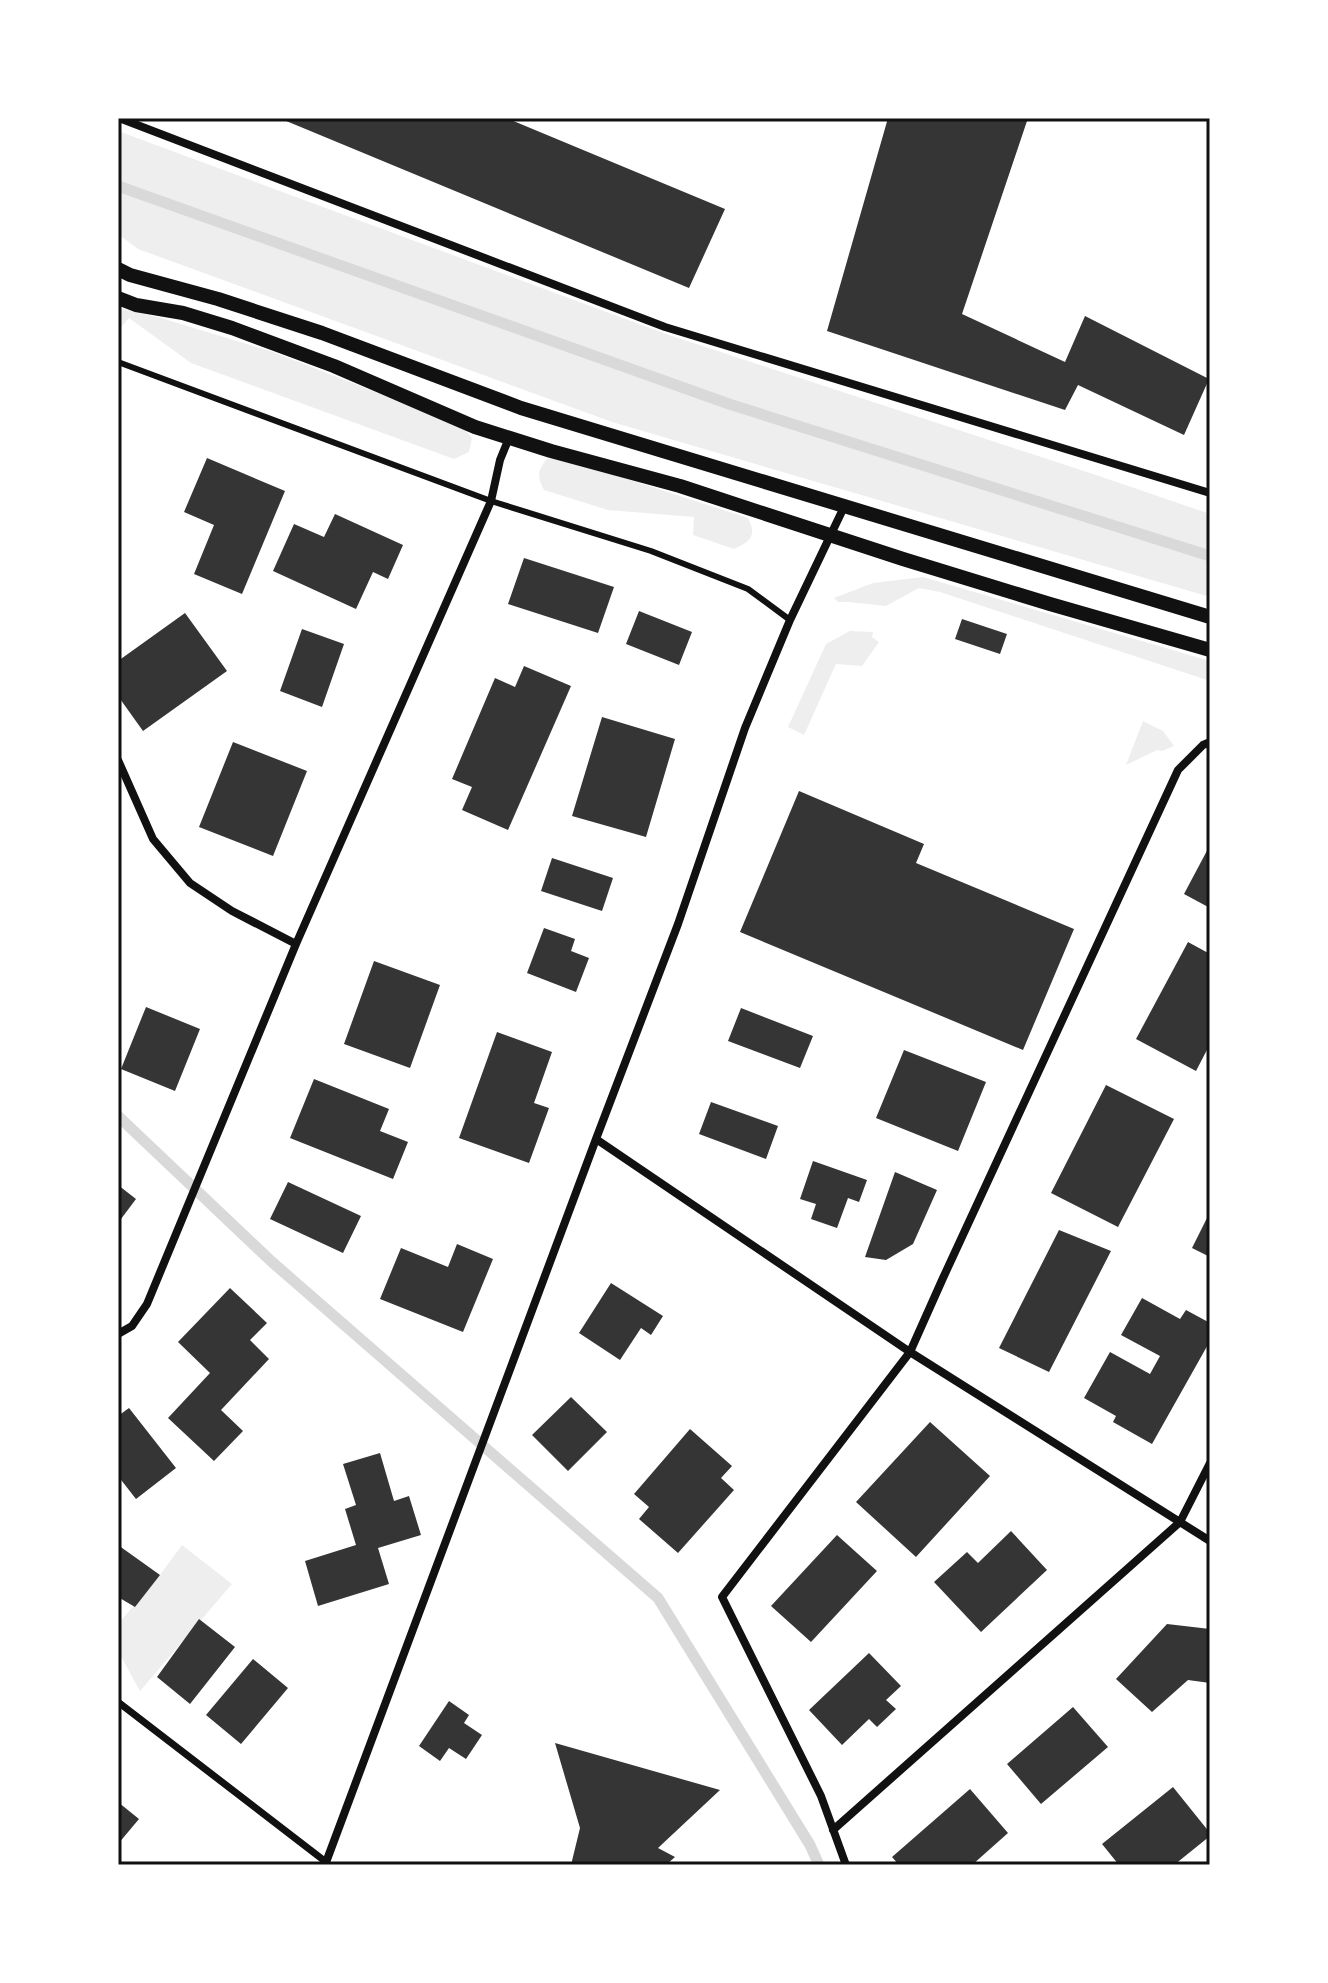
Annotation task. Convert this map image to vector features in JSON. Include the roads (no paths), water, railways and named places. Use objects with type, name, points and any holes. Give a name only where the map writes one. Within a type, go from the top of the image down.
[{"type":"street","points":[[119,118],[665,327],[1210,493]]},
{"type":"street","points":[[118,269],[322,333],[521,408],[1210,617]]},
{"type":"street","points":[[118,298],[232,328],[509,438],[680,486],[1050,604],[1210,650]]},
{"type":"street","points":[[118,1334],[132,1326],[147,1304],[296,944],[491,501],[500,460],[509,438]]},
{"type":"street","points":[[118,1702],[325,1864],[678,924],[745,728],[790,620],[844,507]]},
{"type":"street","points":[[846,1865],[821,1796],[722,1597],[910,1352],[1178,770],[1210,742]]},
{"type":"street","points":[[118,760],[153,839],[190,883],[232,911],[296,944]]},
{"type":"street","points":[[596,1139],[910,1352],[1210,1541]]},
{"type":"street","points":[[833,1830],[1180,1522],[1210,1463]]},
{"type":"lane","points":[[118,362],[491,501],[651,551],[748,589],[790,620]]},
{"type":"waterway","points":[[118,186],[729,404],[1210,556]]},
{"type":"waterway","points":[[118,1116],[272,1262],[658,1598],[810,1845],[819,1865]]}]
